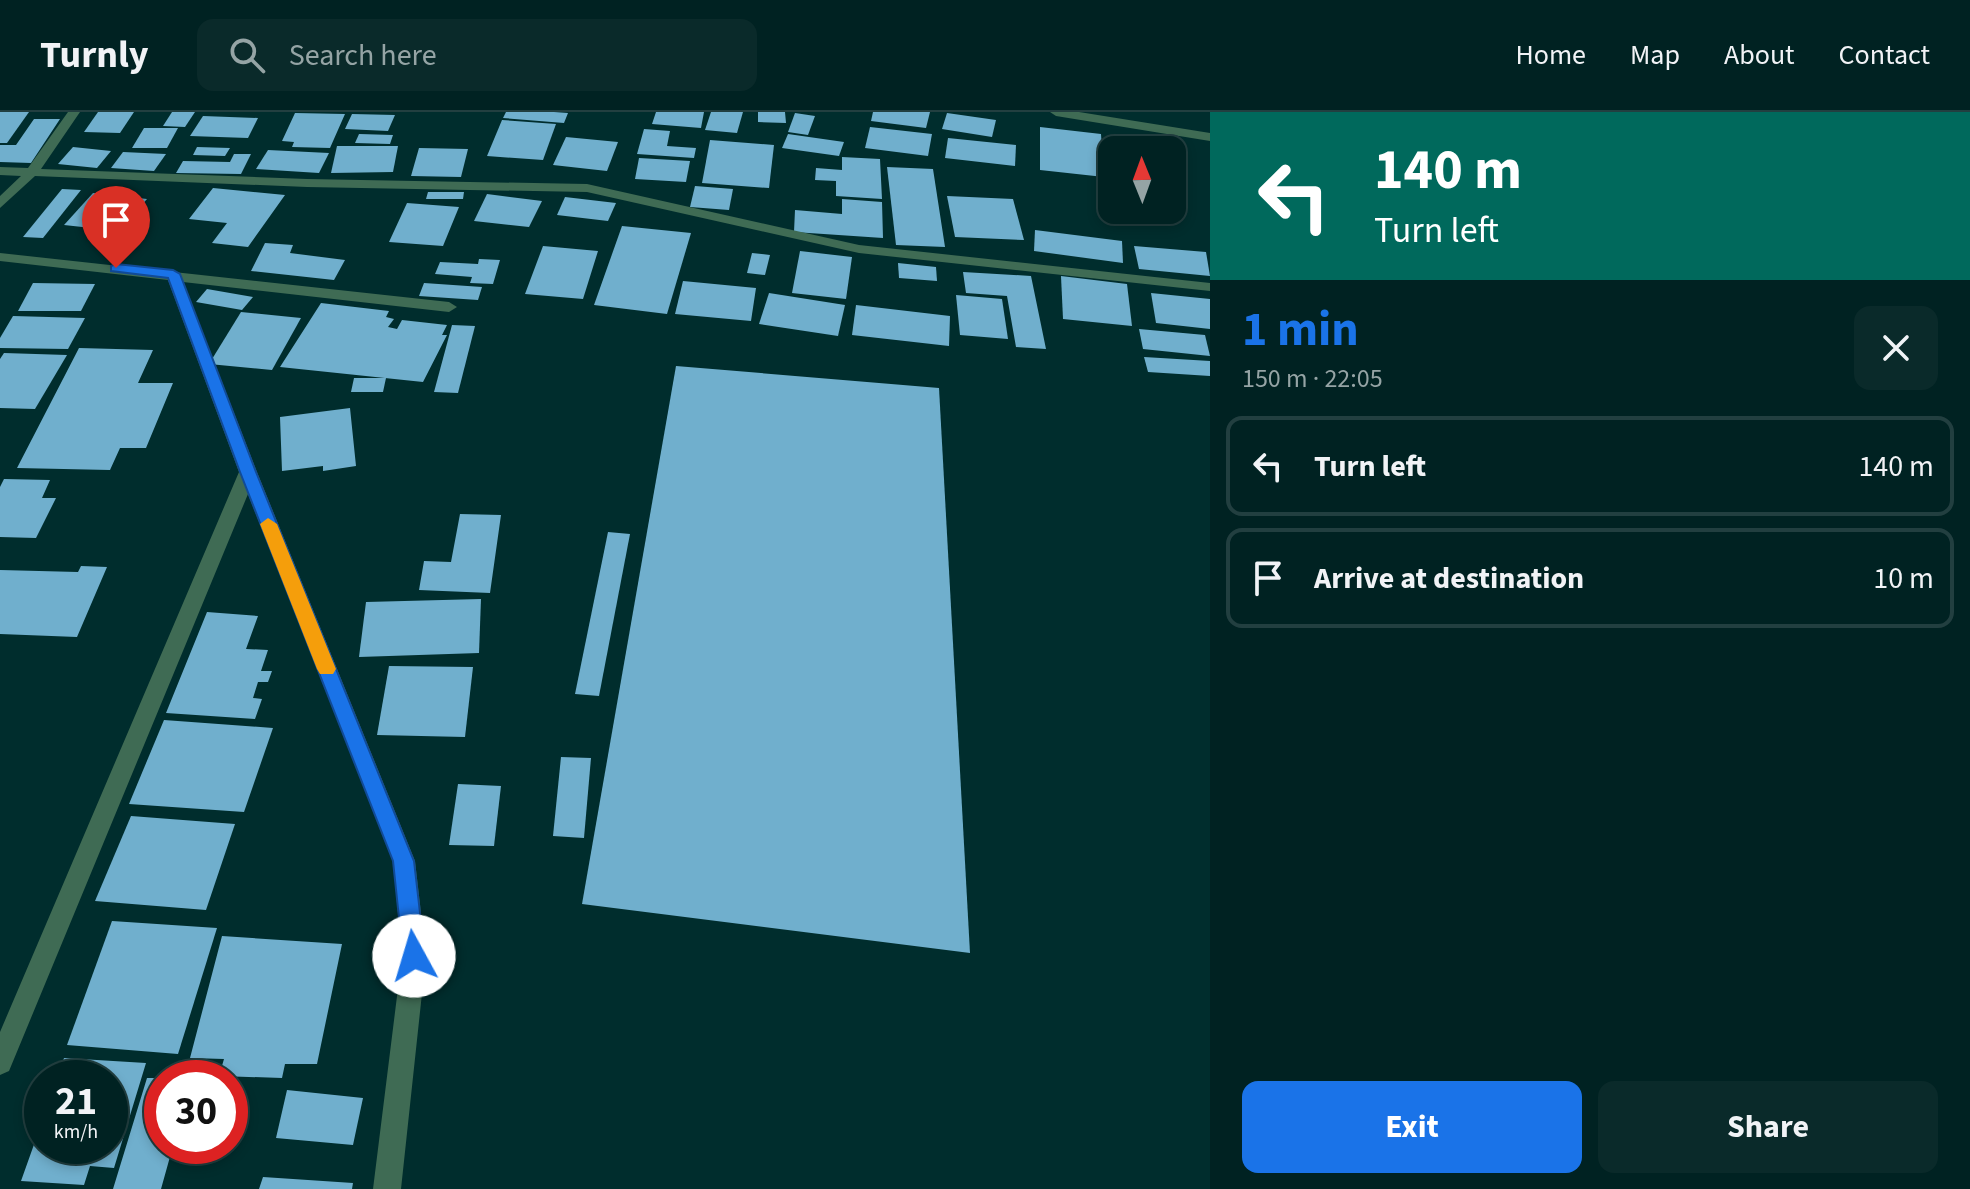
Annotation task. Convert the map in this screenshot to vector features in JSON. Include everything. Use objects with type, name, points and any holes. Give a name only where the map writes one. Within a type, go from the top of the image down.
[{"type":"street","points":[[0,204],[31,173],[74,112]]},
{"type":"street","points":[[1056,112],[1210,137]]},
{"type":"street","points":[[0,171],[292,183],[587,188],[859,249],[1210,287]]},
{"type":"street","points":[[0,257],[449,307]]},
{"type":"street","points":[[173,274],[248,472],[404,861],[414,956],[387,1189]]},
{"type":"street","points":[[0,1062],[248,472]]},
{"type":"building","points":[[0,112],[29,112],[7,143],[0,143]]},
{"type":"building","points":[[98,112],[134,112],[120,133],[84,132]]},
{"type":"building","points":[[172,112],[195,112],[185,127],[163,126]]},
{"type":"building","points":[[506,112],[568,113],[564,123],[503,118]]},
{"type":"building","points":[[656,112],[704,112],[701,128],[652,124]]},
{"type":"building","points":[[711,112],[743,112],[737,133],[705,130]]},
{"type":"building","points":[[758,112],[785,112],[786,123],[758,122]]},
{"type":"building","points":[[873,112],[930,112],[926,128],[871,121]]},
{"type":"building","points":[[295,113],[345,114],[330,148],[292,147],[294,142],[282,141]]},
{"type":"building","points":[[795,113],[815,116],[808,135],[788,132]]},
{"type":"building","points":[[947,113],[996,120],[992,137],[942,129]]},
{"type":"building","points":[[352,114],[395,115],[388,131],[345,129]]},
{"type":"building","points":[[203,116],[258,118],[248,138],[190,136]]},
{"type":"building","points":[[34,119],[60,119],[31,163],[0,162],[0,145],[16,145]]},
{"type":"building","points":[[502,120],[556,124],[543,160],[487,156]]},
{"type":"building","points":[[870,127],[932,134],[928,156],[865,148]]},
{"type":"building","points":[[1040,127],[1101,134],[1098,136],[1098,176],[1040,170]]},
{"type":"building","points":[[144,128],[178,128],[167,148],[132,148]]},
{"type":"building","points":[[644,129],[670,131],[667,146],[696,148],[694,158],[637,154]]},
{"type":"building","points":[[359,134],[393,135],[390,144],[355,143]]},
{"type":"building","points":[[788,134],[844,142],[839,156],[782,148]]},
{"type":"building","points":[[566,137],[618,142],[607,171],[553,165]]},
{"type":"building","points":[[948,138],[1016,145],[1015,166],[945,158]]},
{"type":"building","points":[[710,140],[774,145],[769,188],[702,183]]},
{"type":"building","points":[[337,146],[398,146],[393,172],[331,173]]},
{"type":"building","points":[[73,147],[111,151],[97,168],[58,164]]},
{"type":"building","points":[[197,147],[230,148],[225,156],[193,155]]},
{"type":"building","points":[[419,148],[468,149],[461,177],[411,176]]},
{"type":"building","points":[[268,150],[329,153],[319,173],[256,169]]},
{"type":"building","points":[[123,152],[166,154],[154,171],[111,168]]},
{"type":"building","points":[[234,154],[251,154],[241,174],[176,173],[183,161],[230,162]]},
{"type":"building","points":[[842,157],[880,159],[882,199],[836,196],[836,181],[815,180],[816,168],[842,170]]},
{"type":"building","points":[[639,158],[690,161],[686,182],[635,179]]},
{"type":"building","points":[[887,167],[933,169],[945,247],[896,245]]},
{"type":"building","points":[[695,186],[733,189],[729,210],[690,207]]},
{"type":"building","points":[[213,188],[285,195],[248,247],[212,243],[227,223],[189,219]]},
{"type":"building","points":[[62,189],[81,190],[43,238],[23,237]]},
{"type":"building","points":[[428,192],[464,192],[463,199],[426,199]]},
{"type":"building","points":[[93,193],[147,199],[119,231],[64,225]]},
{"type":"building","points":[[487,194],[542,201],[529,227],[474,221]]},
{"type":"building","points":[[947,196],[1013,199],[1024,240],[955,237]]},
{"type":"building","points":[[565,197],[616,203],[608,221],[557,215]]},
{"type":"building","points":[[842,199],[882,202],[883,238],[794,232],[795,210],[842,214]]},
{"type":"building","points":[[407,203],[459,207],[443,246],[389,242]]},
{"type":"building","points":[[622,226],[691,233],[667,314],[594,305]]},
{"type":"building","points":[[1035,230],[1122,241],[1123,263],[1034,251]]},
{"type":"building","points":[[265,243],[293,245],[290,253],[345,260],[334,280],[251,271]]},
{"type":"building","points":[[543,246],[598,251],[583,299],[525,294]]},
{"type":"building","points":[[1134,246],[1206,252],[1210,276],[1139,269]]},
{"type":"building","points":[[800,251],[852,257],[846,299],[792,293]]},
{"type":"building","points":[[752,253],[770,255],[765,275],[747,273]]},
{"type":"building","points":[[479,259],[500,260],[493,284],[470,283],[472,277],[435,274],[440,262],[478,264]]},
{"type":"building","points":[[898,263],[936,267],[937,281],[899,278]]},
{"type":"building","points":[[963,272],[1031,276],[1046,349],[1016,347],[1007,296],[966,293]]},
{"type":"building","points":[[1061,276],[1127,284],[1132,326],[1063,319]]},
{"type":"building","points":[[683,281],[756,288],[751,321],[675,314]]},
{"type":"building","points":[[33,283],[95,284],[81,311],[18,311]]},
{"type":"building","points":[[424,283],[482,287],[478,300],[419,296]]},
{"type":"building","points":[[207,289],[253,297],[242,310],[196,302]]},
{"type":"building","points":[[769,293],[845,305],[838,336],[759,324]]},
{"type":"building","points":[[1151,293],[1210,299],[1210,329],[1156,323]]},
{"type":"building","points":[[956,295],[1002,299],[1008,339],[960,335]]},
{"type":"building","points":[[321,303],[389,311],[386,317],[394,319],[388,327],[397,329],[402,320],[447,325],[442,335],[447,335],[423,382],[280,367]]},
{"type":"building","points":[[856,305],[950,316],[949,346],[852,335]]},
{"type":"building","points":[[241,312],[301,318],[272,370],[209,364]]},
{"type":"building","points":[[13,316],[85,318],[68,349],[0,348],[0,338]]},
{"type":"building","points":[[452,325],[475,326],[458,393],[434,392]]},
{"type":"building","points":[[1139,329],[1205,335],[1210,356],[1143,349]]},
{"type":"building","points":[[79,348],[153,350],[138,383],[173,383],[146,448],[120,448],[110,470],[17,468]]},
{"type":"building","points":[[4,353],[67,355],[35,409],[0,408],[0,359]]},
{"type":"building","points":[[1144,357],[1210,361],[1210,376],[1148,372]]},
{"type":"building","points":[[676,366],[939,388],[970,953],[582,904]]},
{"type":"building","points":[[354,378],[386,378],[383,392],[351,392]]},
{"type":"building","points":[[350,408],[356,466],[323,471],[323,466],[282,471],[280,417]]},
{"type":"building","points":[[4,479],[50,480],[42,498],[56,498],[36,538],[0,537],[0,487]]},
{"type":"building","points":[[460,514],[501,515],[490,593],[419,590],[424,561],[451,562]]},
{"type":"building","points":[[608,532],[630,534],[599,696],[575,694]]},
{"type":"building","points":[[81,566],[107,567],[77,637],[0,634],[0,570],[78,572]]},
{"type":"building","points":[[481,599],[479,653],[359,657],[366,602]]},
{"type":"building","points":[[207,612],[258,616],[246,649],[268,650],[261,671],[272,671],[268,682],[258,682],[253,698],[262,699],[255,719],[166,713]]},
{"type":"building","points":[[389,666],[473,667],[465,737],[377,735]]},
{"type":"building","points":[[164,720],[273,728],[244,812],[129,804]]},
{"type":"building","points":[[561,757],[591,758],[584,838],[553,836]]},
{"type":"building","points":[[458,784],[501,786],[494,846],[449,845]]},
{"type":"building","points":[[131,816],[235,824],[206,910],[95,901]]},
{"type":"building","points":[[112,921],[217,928],[178,1054],[67,1045]]},
{"type":"building","points":[[222,936],[342,944],[317,1064],[285,1064],[282,1078],[248,1077],[248,1060],[190,1058]]},
{"type":"building","points":[[128,1062],[144,1063],[128,1122]]},
{"type":"building","points":[[144,1088],[144,1164],[168,1164],[161,1189],[113,1189],[121,1164],[128,1164],[128,1140]]},
{"type":"building","points":[[287,1090],[363,1098],[353,1145],[276,1138]]},
{"type":"building","points":[[27,1164],[115,1164],[114,1168],[90,1166],[84,1185],[21,1181]]},
{"type":"building","points":[[263,1177],[353,1183],[352,1189],[259,1189]]},
{"type":"slow traffic","points":[[268,524],[327,669]]},
{"type":"route","points":[[116,268],[173,274],[248,472],[404,861],[414,956]]}]
